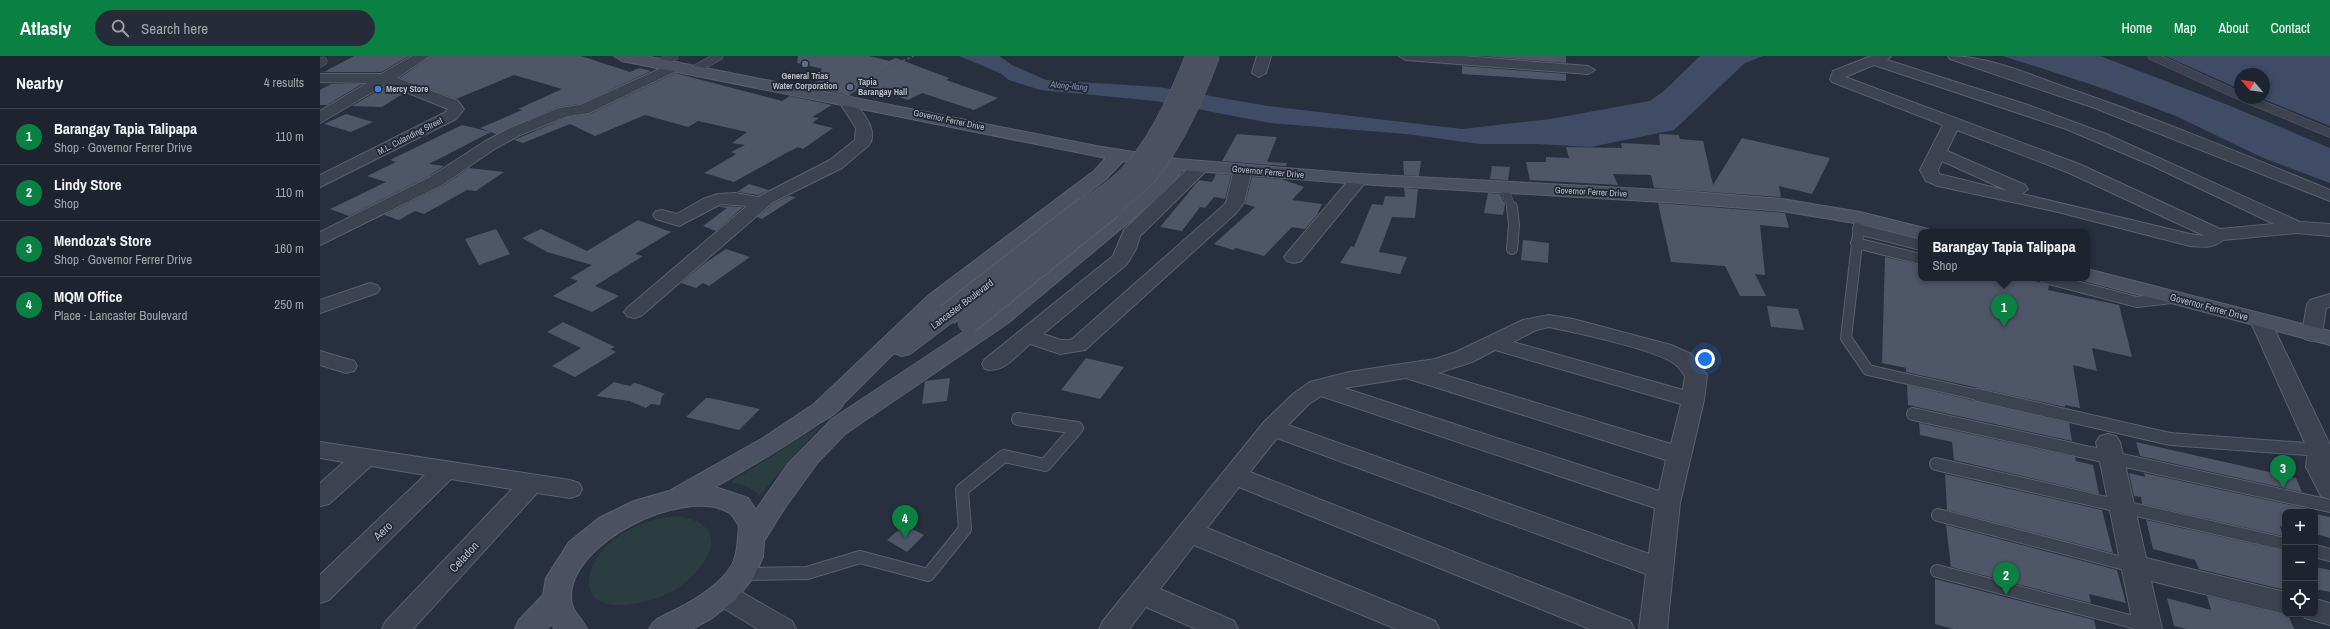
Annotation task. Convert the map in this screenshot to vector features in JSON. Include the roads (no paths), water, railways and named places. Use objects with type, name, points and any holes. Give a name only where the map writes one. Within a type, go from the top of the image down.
[{"type":"main road","name":"Governor Ferrer Drive","points":[[622,56],[670,62],[694,70],[1118,155],[1177,164],[1359,179],[1680,197],[1766,204],[1859,223],[1918,233]]},
{"type":"main road","name":"Lancaster Boulevard","points":[[754,535],[778,497],[810,455],[840,425],[957,319],[1126,176],[1143,155],[1186,78],[1194,56]]},
{"type":"main road","name":"Lancaster Boulevard","points":[[676,497],[772,444],[957,319],[1091,225],[1145,179],[1162,156],[1203,78],[1211,56]]},
{"type":"main road","points":[[820,412],[936,300],[1100,175],[1118,155]]},
{"type":"main road","points":[[840,425],[1000,318],[1160,187],[1177,164]]},
{"type":"main road","name":"Governor Ferrer Drive","points":[[2090,276],[2321,336]]},
{"type":"main road","points":[[573,629],[565,622],[558,612],[556,600],[557,586],[562,573],[578,550],[596,533],[627,514],[654,503],[676,497],[706,496],[730,502],[747,514],[754,535],[748,561],[740,574],[722,594],[698,612],[664,629]]},
{"type":"main road","points":[[529,629],[556,600]]},
{"type":"street","points":[[320,118],[422,56]]},
{"type":"street","points":[[1259,73],[1264,56]]},
{"type":"street","points":[[1406,56],[1544,61],[1588,70]]},
{"type":"street","points":[[1955,56],[2020,75],[2119,110],[2330,196]]},
{"type":"street","points":[[2296,227],[2181,172],[2073,127],[1879,58],[1838,74],[1836,79],[1953,121],[2073,168],[2218,235],[2296,227],[2330,230]]},
{"type":"street","points":[[320,239],[436,181],[508,135],[565,111],[583,110],[670,62]]},
{"type":"street","name":"M.L. Culanding Street","points":[[320,78],[382,79],[400,82],[453,104],[456,109],[450,116],[320,182]]},
{"type":"street","points":[[634,312],[762,203],[784,188],[836,164],[863,142],[864,128],[846,100]]},
{"type":"street","points":[[1953,121],[1930,170],[1932,177],[1944,182],[2059,207],[2190,240],[2209,242],[2218,235]]},
{"type":"street","points":[[1937,153],[2059,207]]},
{"type":"street","points":[[993,364],[1120,260],[1127,249],[1130,234],[1201,166]]},
{"type":"street","points":[[1027,336],[1069,348],[1078,345],[1116,309],[1230,209],[1235,203],[1243,169]]},
{"type":"street","points":[[1294,257],[1359,179]]},
{"type":"street","points":[[662,215],[679,221],[708,203],[720,198],[732,197],[762,203]]},
{"type":"street","points":[[320,307],[370,289]]},
{"type":"street","points":[[2321,336],[2317,304],[2330,300]]},
{"type":"street","points":[[2260,320],[2325,454],[2318,467],[2330,490]]},
{"type":"street","points":[[1113,629],[1233,475],[1272,428],[1296,403],[1318,387],[1349,379],[1438,366],[1464,357],[1530,325],[1549,321],[1573,325],[1664,350],[1683,359],[1696,375],[1693,400],[1668,503],[1659,568],[1653,629]]},
{"type":"street","points":[[1494,343],[1693,400]]},
{"type":"street","points":[[320,358],[346,366]]},
{"type":"street","points":[[1406,371],[1680,456]]},
{"type":"street","points":[[1318,387],[1668,503]]},
{"type":"street","points":[[1272,428],[1659,568]]},
{"type":"street","points":[[2109,449],[2148,627]]},
{"type":"street","points":[[320,450],[570,489]]},
{"type":"street","points":[[320,497],[365,458]]},
{"type":"street","name":"Aero","points":[[320,592],[445,470]]},
{"type":"street","points":[[1233,475],[1620,629]]},
{"type":"street","name":"Celadon","points":[[396,629],[531,484]]},
{"type":"street","points":[[1190,532],[1425,629]]},
{"type":"street","points":[[2134,566],[2282,602]]},
{"type":"street","points":[[1142,592],[1224,629]]},
{"type":"street","points":[[722,594],[782,629]]},
{"type":"street","points":[[2318,611],[2330,614]]},
{"type":"lane","points":[[694,70],[719,56]]},
{"type":"lane","points":[[2152,56],[2234,93]]},
{"type":"lane","points":[[2260,104],[2330,133]]},
{"type":"lane","points":[[1503,187],[1514,210],[1515,221],[1512,249]]},
{"type":"lane","points":[[1918,244],[1859,223],[1846,338],[1868,370],[2170,439],[2325,454]]},
{"type":"lane","points":[[1856,243],[1918,259]]},
{"type":"lane","points":[[2056,281],[2137,302],[2174,298]]},
{"type":"lane","points":[[1913,414],[2109,449],[2330,506]]},
{"type":"lane","points":[[740,574],[807,573],[860,557],[928,575],[965,529],[962,490],[1004,456],[1045,465],[1077,428],[1018,418]]},
{"type":"lane","points":[[1936,464],[2282,543]]},
{"type":"lane","points":[[1938,515],[2134,566]]},
{"type":"lane","points":[[2318,552],[2330,554]]},
{"type":"lane","points":[[1937,571],[2148,627]]},
{"type":"water","name":"Alang-Ilang","points":[[959,56],[999,56],[1012,65],[1046,80],[1159,87],[1268,106],[1462,129],[1550,119],[1650,101],[1665,90],[1700,56],[1763,56],[1745,63],[1674,130],[1591,147],[1536,144],[1480,144],[1406,134],[1270,123],[1156,101],[1040,90],[1009,80],[1000,73]]},
{"type":"water","points":[[2003,56],[2100,56],[2228,105],[2330,148],[2330,183],[2261,157],[2176,116],[2099,87]]},
{"type":"water","points":[[2165,56],[2330,56],[2330,126],[2270,102],[2270,68],[2234,68],[2234,86]]},
{"type":"place","name":"General Trias Water Corporation","points":[[805,64]]},
{"type":"place","name":"Tapia Barangay Hall","points":[[850,87]]},
{"type":"place","name":"Mercy Store","points":[[378,89]]},
{"type":"place","name":"Barangay Tapia Talipapa","points":[[2004,327]]},
{"type":"place","name":"Mendoza's Store","points":[[2283,488]]},
{"type":"place","name":"MQM Office","points":[[905,538]]},
{"type":"place","name":"Lindy Store","points":[[2006,595]]}]
